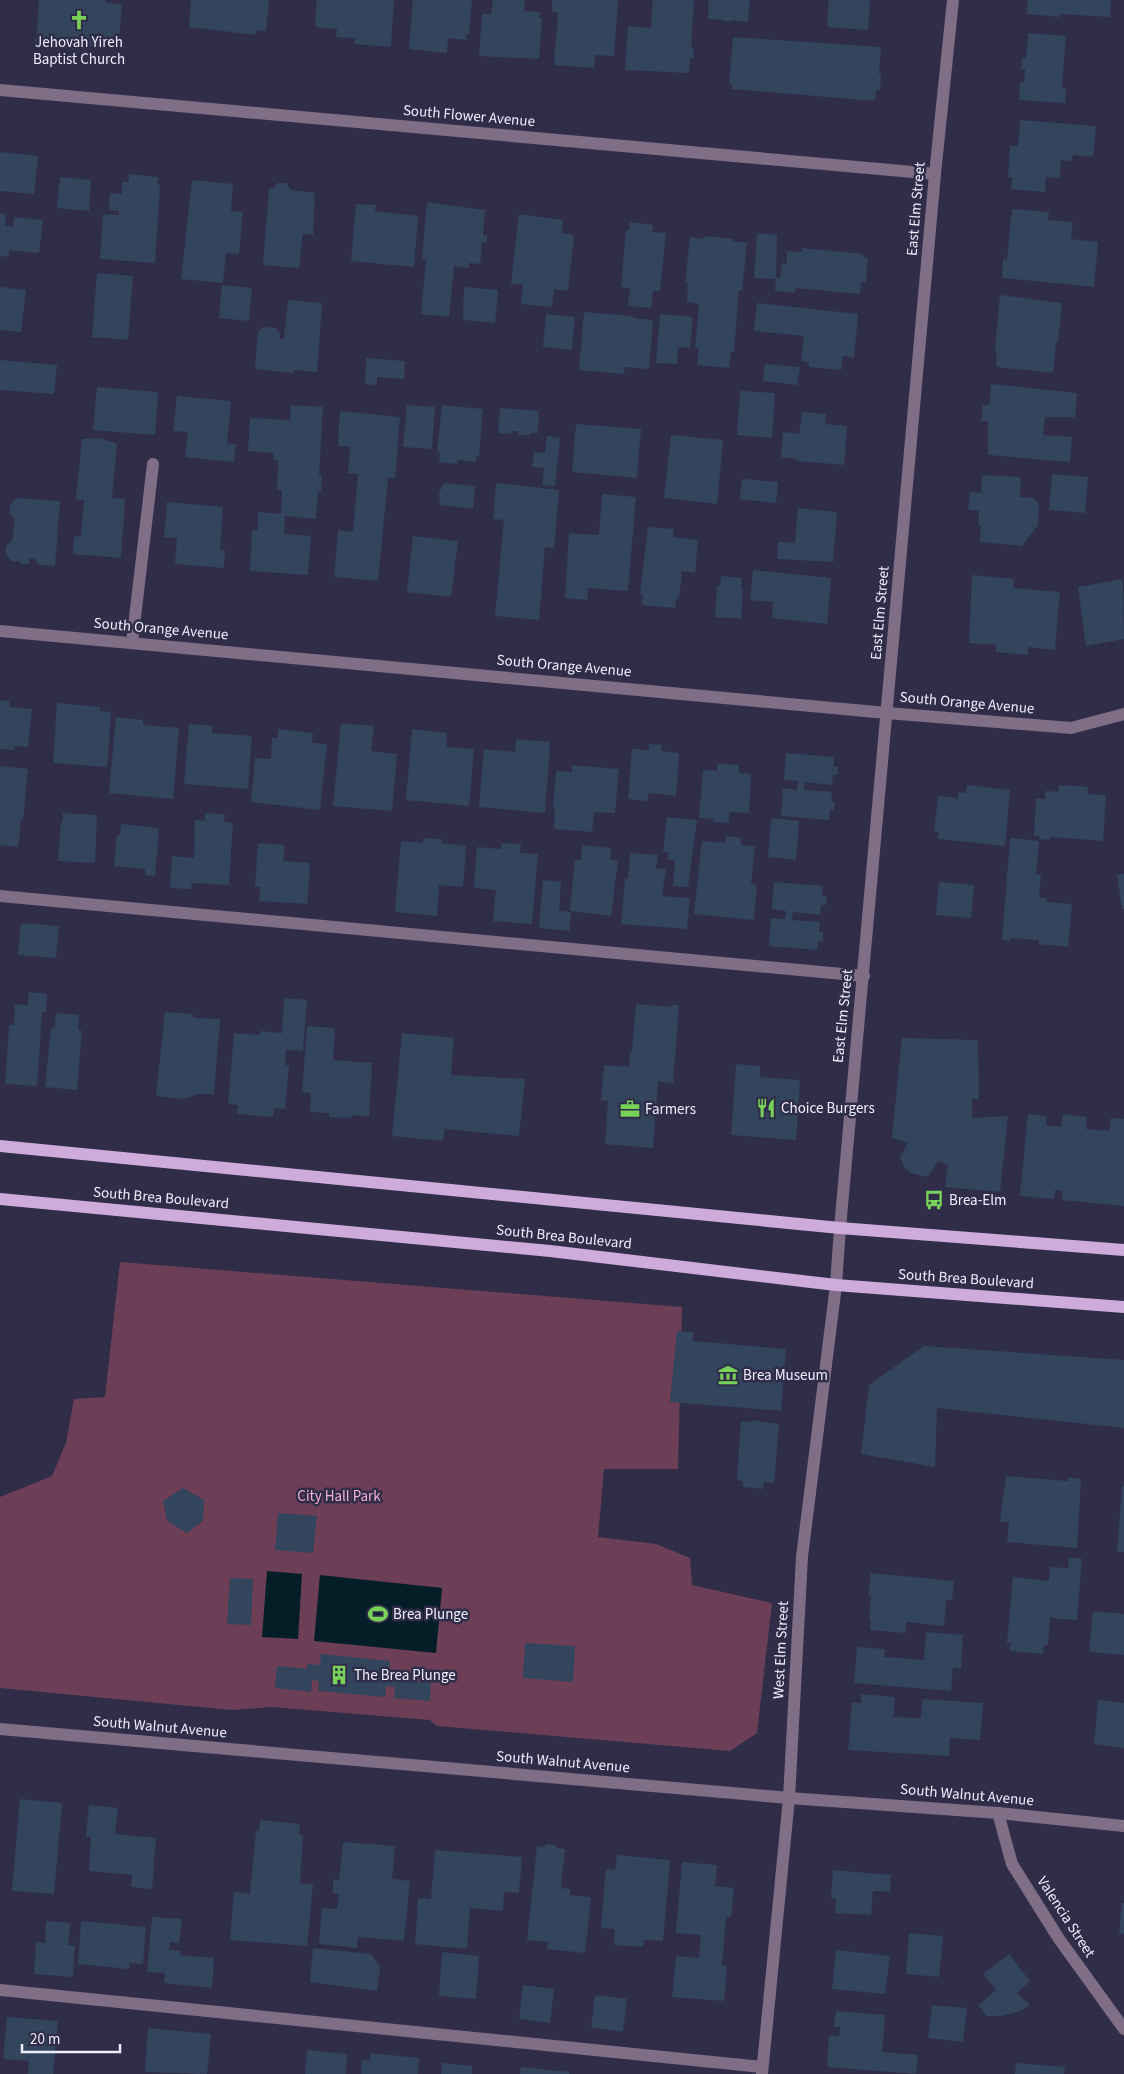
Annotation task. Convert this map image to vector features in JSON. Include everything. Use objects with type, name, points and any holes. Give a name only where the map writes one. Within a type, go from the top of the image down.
[{"type":"main road","points":[[0,1146],[840,1228],[1124,1250]]},
{"type":"main road","name":"South Brea Boulevard","points":[[0,1199],[550,1251],[836,1286],[1124,1307]]},
{"type":"street","name":"East Elm Street","points":[[840,1228],[953,0]]},
{"type":"street","name":"South Flower Avenue","points":[[0,90],[936,174]]},
{"type":"street","points":[[132,643],[153,464]]},
{"type":"street","name":"South Orange Avenue","points":[[0,631],[1071,728],[1124,714]]},
{"type":"street","points":[[0,896],[864,976]]},
{"type":"street","name":"West Elm Street","points":[[762,2071],[789,1798],[802,1557],[836,1286],[840,1228]]},
{"type":"street","name":"South Walnut Avenue","points":[[0,1729],[789,1798],[998,1813],[1124,1826]]},
{"type":"street","name":"Valencia Street","points":[[998,1813],[1012,1864],[1058,1939],[1124,2029]]},
{"type":"street","points":[[0,1990],[762,2071]]},
{"type":"green space","name":"City Hall Park","points":[[120,1262],[682,1307],[678,1469],[604,1469],[598,1537],[656,1544],[690,1558],[692,1585],[772,1603],[757,1733],[730,1751],[437,1726],[430,1720],[271,1707],[232,1710],[0,1688],[0,1497],[52,1476],[66,1443],[74,1399],[105,1397]]},
{"type":"water","points":[[267,1571],[302,1574],[298,1639],[262,1637]]},
{"type":"water","name":"Brea Plunge","points":[[320,1575],[442,1588],[436,1653],[314,1641]]},
{"type":"building","name":"Jehovah Yireh Baptist Church","points":[[39,0],[106,0],[106,3],[122,4],[119,38],[97,37],[96,47],[79,45],[79,50],[52,47],[52,44],[36,42]]},
{"type":"building","points":[[191,0],[269,0],[266,31],[257,30],[256,35],[189,27]]},
{"type":"building","points":[[317,0],[394,0],[391,47],[355,44],[355,38],[336,37],[337,29],[315,27]]},
{"type":"building","points":[[413,0],[472,0],[469,34],[466,34],[466,40],[448,38],[447,53],[409,49]]},
{"type":"building","points":[[493,0],[525,0],[524,11],[540,12],[539,18],[542,18],[539,59],[479,56],[482,14],[491,14]]},
{"type":"building","points":[[552,0],[618,0],[614,56],[595,55],[594,68],[554,65],[558,13],[552,12]]},
{"type":"building","points":[[653,0],[694,0],[691,48],[694,48],[693,58],[690,58],[689,73],[625,70],[628,26],[651,28]]},
{"type":"building","points":[[709,0],[750,0],[748,22],[708,19]]},
{"type":"building","points":[[829,0],[870,0],[868,30],[827,27]]},
{"type":"building","points":[[1028,0],[1111,0],[1110,17],[1060,14],[1060,17],[1026,14]]},
{"type":"building","points":[[1028,33],[1066,36],[1062,87],[1066,88],[1065,103],[1019,100],[1020,82],[1024,82],[1025,69],[1021,69],[1022,58],[1026,58]]},
{"type":"building","points":[[733,37],[881,47],[880,90],[876,90],[875,101],[732,89],[732,84],[729,84]]},
{"type":"building","points":[[1020,120],[1096,126],[1093,157],[1073,155],[1072,161],[1061,160],[1060,178],[1046,177],[1045,192],[1011,189],[1012,177],[1008,177],[1010,146],[1018,146]]},
{"type":"building","points":[[0,152],[38,156],[34,194],[0,191]]},
{"type":"building","points":[[129,174],[158,177],[157,184],[160,185],[155,263],[100,259],[103,214],[119,215],[119,211],[109,210],[110,193],[122,194],[122,182],[129,182]]},
{"type":"building","points":[[60,177],[91,180],[89,211],[57,208]]},
{"type":"building","points":[[192,180],[233,184],[231,211],[243,212],[239,254],[226,253],[223,283],[181,279]]},
{"type":"building","points":[[278,183],[286,183],[291,190],[315,193],[313,235],[303,234],[299,268],[263,265],[269,188],[272,189]]},
{"type":"building","points":[[427,202],[485,210],[483,235],[487,235],[487,243],[482,242],[480,264],[469,263],[469,268],[454,266],[449,317],[421,314],[426,260],[422,259]]},
{"type":"building","points":[[356,204],[376,205],[375,211],[418,216],[414,267],[351,261]]},
{"type":"building","points":[[1012,209],[1049,212],[1048,220],[1073,222],[1071,239],[1098,242],[1094,287],[1002,278],[1003,259],[1007,260]]},
{"type":"building","points":[[0,213],[6,214],[5,226],[13,227],[14,217],[43,220],[39,253],[9,250],[9,257],[0,256]]},
{"type":"building","points":[[519,214],[563,220],[562,233],[574,235],[568,291],[554,289],[552,307],[521,304],[523,285],[511,284]]},
{"type":"building","points":[[630,222],[653,225],[652,232],[666,233],[660,291],[653,291],[651,308],[628,306],[630,288],[621,287],[626,230],[629,230]]},
{"type":"building","points":[[757,233],[777,235],[776,278],[780,278],[782,263],[787,264],[787,251],[802,252],[802,248],[863,254],[863,257],[868,258],[866,282],[861,282],[860,294],[796,288],[795,293],[775,291],[776,279],[754,278]]},
{"type":"building","points":[[704,236],[733,239],[733,241],[747,243],[742,291],[739,290],[734,352],[731,352],[729,368],[697,365],[699,348],[695,348],[699,304],[687,302],[688,283],[685,283],[690,237],[704,239]]},
{"type":"building","points":[[97,273],[133,276],[128,340],[92,337]]},
{"type":"building","points":[[222,285],[252,288],[249,321],[219,318]]},
{"type":"building","points":[[0,287],[26,290],[21,332],[0,330]]},
{"type":"building","points":[[464,287],[498,290],[495,323],[463,320]]},
{"type":"building","points":[[1000,295],[1062,303],[1053,373],[996,367],[997,352],[995,352]]},
{"type":"building","points":[[288,300],[322,303],[317,372],[294,370],[294,373],[255,369],[258,332],[263,327],[276,328],[280,334],[280,339],[284,339]]},
{"type":"building","points":[[757,303],[858,314],[854,358],[843,356],[841,370],[809,367],[809,362],[801,361],[804,336],[754,331]]},
{"type":"building","points":[[584,312],[633,316],[633,318],[653,320],[649,369],[625,367],[624,374],[579,370]]},
{"type":"building","points":[[546,314],[575,317],[572,350],[543,347]]},
{"type":"building","points":[[660,314],[693,317],[690,348],[678,347],[677,364],[656,363]]},
{"type":"building","points":[[366,358],[405,361],[404,379],[377,377],[377,385],[365,384]]},
{"type":"building","points":[[0,360],[57,365],[54,394],[0,390]]},
{"type":"building","points":[[765,364],[800,367],[797,385],[763,381]]},
{"type":"building","points":[[991,384],[1077,393],[1075,417],[1045,417],[1043,435],[1072,437],[1070,462],[988,455],[988,421],[981,421],[983,405],[989,405]]},
{"type":"building","points":[[97,387],[158,392],[155,435],[93,430]]},
{"type":"building","points":[[740,391],[775,393],[772,438],[737,435]]},
{"type":"building","points":[[177,396],[231,401],[227,443],[236,444],[234,462],[185,457],[188,432],[173,431]]},
{"type":"building","points":[[291,405],[323,407],[319,475],[322,475],[321,491],[318,491],[316,519],[285,516],[284,534],[311,536],[308,575],[250,571],[252,530],[258,530],[258,512],[281,514],[282,491],[277,490],[278,461],[273,460],[274,453],[248,451],[250,418],[290,420]]},
{"type":"building","points":[[407,405],[435,407],[432,449],[403,447]]},
{"type":"building","points":[[442,405],[483,409],[479,457],[476,456],[476,462],[457,460],[457,464],[439,462],[440,452],[437,452]]},
{"type":"building","points":[[500,408],[539,411],[538,433],[518,435],[518,431],[512,431],[511,434],[498,433]]},
{"type":"building","points":[[340,411],[400,417],[395,478],[388,478],[378,581],[334,577],[338,530],[353,532],[358,474],[348,473],[350,447],[338,446]]},
{"type":"building","points":[[802,412],[826,414],[825,424],[847,426],[844,465],[796,461],[797,459],[781,457],[783,432],[799,434]]},
{"type":"building","points":[[576,424],[641,429],[637,478],[572,472]]},
{"type":"building","points":[[671,435],[723,440],[717,504],[664,498]]},
{"type":"building","points":[[547,436],[560,438],[555,486],[542,485],[544,468],[532,467],[534,452],[545,453]]},
{"type":"building","points":[[100,438],[117,444],[112,498],[125,499],[121,558],[73,554],[74,536],[81,537],[84,500],[76,499],[82,439]]},
{"type":"building","points":[[1052,474],[1088,477],[1085,513],[1049,510]]},
{"type":"building","points":[[982,475],[1021,477],[1020,497],[1034,498],[1039,504],[1038,525],[1022,546],[980,542],[979,510],[968,510],[970,492],[981,493]]},
{"type":"building","points":[[742,479],[778,482],[776,503],[740,499]]},
{"type":"building","points":[[443,483],[475,486],[473,509],[440,505],[439,494]]},
{"type":"building","points":[[496,483],[559,490],[554,548],[545,547],[539,620],[495,616],[504,520],[493,519]]},
{"type":"building","points":[[602,494],[636,497],[628,591],[588,588],[587,600],[565,598],[569,533],[599,535]]},
{"type":"building","points":[[17,498],[60,501],[55,566],[39,565],[35,559],[29,558],[29,564],[20,564],[20,561],[12,561],[5,553],[7,545],[12,540],[15,519],[10,514],[10,505]]},
{"type":"building","points":[[167,502],[223,507],[220,550],[225,550],[224,568],[175,564],[177,538],[164,537]]},
{"type":"building","points":[[798,508],[837,512],[833,562],[777,559],[778,542],[795,543]]},
{"type":"building","points":[[648,527],[674,529],[673,537],[698,540],[695,573],[682,571],[679,599],[676,599],[675,608],[642,605],[643,595],[640,595]]},
{"type":"building","points":[[413,536],[458,541],[451,597],[407,592]]},
{"type":"building","points":[[753,570],[831,578],[827,624],[772,618],[773,602],[750,600]]},
{"type":"building","points":[[972,575],[1014,579],[1013,588],[1060,592],[1055,650],[1028,647],[1028,655],[996,652],[996,645],[969,643]]},
{"type":"building","points":[[721,576],[742,578],[741,619],[715,617],[717,586],[720,586]]},
{"type":"building","points":[[1123,579],[1124,639],[1086,646],[1078,587]]},
{"type":"building","points":[[0,700],[9,701],[9,707],[32,709],[28,747],[14,746],[14,750],[0,749]]},
{"type":"building","points":[[57,703],[100,707],[100,711],[111,712],[107,767],[53,763]]},
{"type":"building","points":[[116,717],[143,720],[143,725],[179,728],[173,799],[109,793]]},
{"type":"building","points":[[341,723],[374,726],[371,751],[397,754],[392,811],[333,806]]},
{"type":"building","points":[[189,724],[213,726],[212,733],[252,736],[248,789],[184,784]]},
{"type":"building","points":[[278,729],[313,733],[312,743],[327,744],[320,810],[251,802],[255,758],[271,759],[272,738],[278,738]]},
{"type":"building","points":[[412,729],[447,733],[446,747],[474,749],[469,806],[406,800]]},
{"type":"building","points":[[516,739],[550,742],[545,813],[479,807],[484,749],[515,752]]},
{"type":"building","points":[[649,744],[662,745],[661,751],[679,753],[676,796],[648,793],[648,801],[628,799],[632,749],[649,750]]},
{"type":"building","points":[[786,753],[834,757],[834,767],[838,767],[837,775],[833,775],[832,785],[804,782],[804,790],[832,792],[831,802],[835,802],[834,811],[830,810],[829,820],[781,816],[783,788],[797,790],[798,781],[784,780]]},
{"type":"building","points":[[717,763],[739,765],[739,773],[751,774],[749,813],[729,812],[729,823],[713,822],[713,819],[699,818],[703,770],[717,771]]},
{"type":"building","points":[[572,765],[619,769],[615,813],[594,812],[592,832],[554,829],[555,808],[553,808],[556,771],[572,772]]},
{"type":"building","points":[[0,766],[28,769],[23,820],[21,820],[18,847],[0,845]]},
{"type":"building","points":[[967,785],[1010,790],[1005,846],[938,839],[939,832],[934,832],[938,796],[958,798],[958,792],[966,793]]},
{"type":"building","points":[[1059,785],[1088,787],[1087,794],[1106,795],[1103,841],[1050,837],[1050,840],[1039,839],[1039,836],[1034,836],[1036,799],[1045,799],[1045,791],[1058,792]]},
{"type":"building","points":[[63,813],[97,815],[95,863],[58,861]]},
{"type":"building","points":[[205,813],[225,814],[224,822],[233,823],[229,885],[192,883],[191,889],[170,888],[172,856],[194,858],[195,820],[205,821]]},
{"type":"building","points":[[667,817],[697,820],[688,887],[673,886],[675,861],[668,860],[669,853],[663,852]]},
{"type":"building","points":[[771,818],[799,821],[796,860],[768,857]]},
{"type":"building","points":[[121,824],[159,828],[155,876],[145,875],[145,869],[114,866],[117,835],[120,835]]},
{"type":"building","points":[[726,836],[741,838],[741,845],[755,846],[751,884],[757,885],[754,920],[694,914],[702,841],[725,843]]},
{"type":"building","points":[[423,838],[442,839],[441,843],[466,846],[463,887],[439,885],[437,916],[395,912],[401,841],[423,843]]},
{"type":"building","points":[[1010,838],[1039,841],[1036,874],[1041,875],[1039,898],[1046,898],[1047,902],[1072,904],[1068,947],[1039,944],[1039,940],[1011,938],[1010,941],[1002,940]]},
{"type":"building","points":[[258,843],[285,845],[283,861],[310,863],[307,904],[259,901],[260,887],[255,886]]},
{"type":"building","points":[[501,843],[521,844],[520,853],[538,854],[532,924],[493,921],[496,890],[474,888],[477,847],[501,849]]},
{"type":"building","points":[[582,845],[611,848],[610,860],[618,860],[611,916],[570,911],[575,860],[581,860]]},
{"type":"building","points":[[630,853],[658,855],[656,868],[666,869],[662,896],[690,898],[687,929],[621,924],[625,878],[628,879]]},
{"type":"building","points":[[1124,874],[1124,909],[1122,909],[1117,875]]},
{"type":"building","points":[[543,880],[561,882],[559,911],[571,912],[569,931],[539,928]]},
{"type":"building","points":[[774,882],[823,886],[822,896],[827,896],[826,905],[821,905],[820,915],[793,912],[792,920],[820,922],[819,932],[823,932],[823,941],[818,941],[817,950],[769,946],[771,918],[785,919],[786,911],[772,909]]},
{"type":"building","points":[[939,882],[974,885],[971,918],[936,915]]},
{"type":"building","points":[[21,923],[59,926],[56,958],[18,955]]},
{"type":"building","points":[[29,992],[47,994],[46,1012],[42,1012],[37,1086],[5,1084],[9,1025],[14,1025],[15,1004],[28,1005]]},
{"type":"building","points":[[284,998],[307,1000],[303,1051],[286,1050],[285,1065],[289,1065],[285,1109],[274,1108],[273,1117],[237,1114],[238,1105],[228,1104],[234,1033],[260,1035],[260,1031],[282,1033]]},
{"type":"building","points":[[636,1004],[671,1007],[671,1005],[679,1005],[673,1083],[658,1082],[653,1148],[605,1144],[608,1101],[601,1100],[604,1065],[629,1067]]},
{"type":"building","points":[[165,1012],[193,1014],[193,1018],[220,1019],[214,1094],[199,1094],[183,1099],[156,1096]]},
{"type":"building","points":[[56,1013],[79,1015],[78,1030],[82,1031],[77,1090],[45,1087],[51,1028],[54,1028]]},
{"type":"building","points":[[307,1026],[335,1028],[333,1060],[372,1063],[369,1117],[352,1115],[351,1118],[329,1117],[329,1113],[310,1112],[311,1093],[302,1092]]},
{"type":"building","points":[[402,1033],[454,1038],[451,1075],[525,1079],[519,1136],[445,1129],[443,1141],[392,1136]]},
{"type":"building","points":[[902,1038],[978,1040],[979,1099],[972,1099],[972,1118],[1008,1116],[1000,1192],[945,1187],[948,1165],[938,1161],[928,1177],[911,1173],[904,1167],[900,1157],[908,1143],[892,1138]]},
{"type":"building","name":"Choice Burgers","points":[[736,1064],[760,1066],[760,1077],[800,1080],[796,1140],[731,1135]]},
{"type":"building","points":[[1028,1114],[1047,1116],[1046,1125],[1061,1127],[1063,1114],[1087,1117],[1086,1129],[1109,1131],[1111,1118],[1124,1119],[1124,1206],[1062,1200],[1062,1191],[1055,1190],[1054,1199],[1020,1196]]},
{"type":"building","name":"Brea Museum","points":[[677,1331],[693,1332],[693,1341],[786,1349],[781,1411],[670,1402]]},
{"type":"building","points":[[924,1346],[1124,1360],[1124,1428],[937,1408],[935,1467],[861,1454],[869,1385]]},
{"type":"building","points":[[752,1420],[779,1424],[774,1483],[764,1482],[763,1489],[743,1487],[743,1481],[737,1480],[741,1421],[752,1422]]},
{"type":"building","points":[[1006,1476],[1068,1481],[1068,1477],[1081,1479],[1077,1548],[1007,1542],[1009,1522],[1000,1522]]},
{"type":"building","points":[[1122,1486],[1124,1486],[1124,1552],[1117,1552]]},
{"type":"building","points":[[183,1488],[204,1500],[203,1521],[187,1533],[167,1521],[163,1501]]},
{"type":"building","points":[[278,1513],[317,1516],[313,1553],[275,1550]]},
{"type":"building","points":[[1069,1557],[1082,1559],[1077,1620],[1050,1618],[1048,1645],[1044,1645],[1043,1654],[1010,1651],[1011,1643],[1007,1643],[1013,1577],[1049,1581],[1050,1567],[1068,1568]]},
{"type":"building","points":[[871,1573],[954,1581],[952,1600],[946,1600],[944,1626],[906,1622],[906,1633],[870,1630],[871,1595],[868,1595]]},
{"type":"building","points":[[230,1578],[253,1579],[251,1625],[227,1624]]},
{"type":"building","points":[[1093,1611],[1124,1614],[1124,1655],[1089,1652]]},
{"type":"building","points":[[926,1632],[963,1635],[961,1669],[953,1668],[951,1691],[854,1683],[857,1647],[885,1649],[884,1657],[924,1660]]},
{"type":"building","points":[[525,1643],[575,1646],[573,1682],[523,1678]]},
{"type":"building","name":"The Brea Plunge","points":[[321,1654],[390,1661],[389,1670],[402,1671],[401,1680],[431,1682],[430,1701],[394,1698],[395,1687],[386,1686],[385,1697],[318,1691],[319,1681],[312,1680],[311,1692],[275,1688],[277,1666],[307,1669],[307,1664],[320,1665]]},
{"type":"building","points":[[861,1694],[895,1697],[893,1717],[921,1718],[922,1699],[983,1703],[980,1740],[950,1738],[949,1756],[848,1750],[852,1703],[861,1703]]},
{"type":"building","points":[[1098,1700],[1124,1703],[1124,1748],[1094,1744]]},
{"type":"building","points":[[20,1799],[62,1803],[54,1894],[12,1891]]},
{"type":"building","points":[[89,1805],[118,1808],[115,1834],[156,1838],[152,1889],[131,1887],[132,1875],[89,1871],[91,1837],[86,1837]]},
{"type":"building","points":[[260,1820],[300,1824],[299,1835],[303,1835],[300,1883],[313,1885],[307,1946],[230,1940],[234,1892],[250,1894],[256,1831],[259,1831]]},
{"type":"building","points":[[343,1842],[395,1846],[392,1879],[410,1881],[404,1941],[358,1937],[357,1948],[319,1944],[322,1908],[337,1909],[339,1894],[333,1893],[333,1879],[339,1880]]},
{"type":"building","points":[[547,1844],[565,1849],[561,1888],[570,1889],[570,1895],[591,1897],[585,1953],[547,1949],[548,1942],[527,1940],[537,1846],[544,1847]]},
{"type":"building","points":[[435,1850],[522,1857],[519,1893],[504,1892],[503,1911],[470,1908],[467,1949],[415,1944],[418,1898],[431,1899]]},
{"type":"building","points":[[617,1855],[670,1860],[663,1941],[644,1940],[643,1947],[614,1945],[615,1929],[601,1928],[606,1869],[615,1870]]},
{"type":"building","points":[[682,1862],[717,1865],[715,1886],[734,1888],[731,1917],[726,1917],[722,1965],[727,1966],[724,2001],[672,1997],[676,1956],[699,1958],[701,1935],[676,1933]]},
{"type":"building","points":[[833,1870],[891,1875],[890,1892],[873,1891],[871,1915],[835,1913],[836,1899],[831,1898]]},
{"type":"building","points":[[1122,1903],[1124,1903],[1124,1934],[1119,1933]]},
{"type":"building","points":[[152,1917],[182,1919],[179,1943],[170,1942],[169,1950],[181,1951],[180,1955],[214,1958],[212,1988],[164,1983],[165,1973],[147,1972]]},
{"type":"building","points":[[46,1921],[70,1923],[68,1945],[75,1946],[73,1977],[34,1974],[36,1942],[45,1943]]},
{"type":"building","points":[[81,1921],[146,1927],[143,1964],[130,1963],[129,1969],[78,1964]]},
{"type":"building","points":[[909,1933],[943,1936],[939,1977],[906,1974]]},
{"type":"building","points":[[313,1948],[371,1954],[380,1966],[377,1991],[310,1982]]},
{"type":"building","points":[[836,1950],[890,1956],[885,1994],[832,1989]]},
{"type":"building","points":[[442,1952],[479,1956],[476,1999],[439,1996]]},
{"type":"building","points":[[1009,1954],[1030,1981],[1017,1993],[1030,2005],[1021,2011],[1001,2016],[987,2016],[978,2005],[996,1990],[983,1974]]},
{"type":"building","points":[[523,1985],[554,1989],[550,2023],[519,2019]]},
{"type":"building","points":[[595,1995],[627,1999],[623,2032],[591,2027]]},
{"type":"building","points":[[932,2005],[967,2008],[963,2042],[928,2038]]},
{"type":"building","points":[[836,2011],[885,2015],[882,2052],[918,2055],[916,2074],[827,2067],[829,2035],[839,2036],[840,2027],[834,2027]]},
{"type":"building","points":[[7,2017],[58,2021],[53,2074],[28,2074],[29,2061],[3,2059]]},
{"type":"building","points":[[148,2028],[211,2034],[207,2074],[145,2072]]},
{"type":"building","points":[[307,2050],[347,2054],[346,2074],[305,2074]]},
{"type":"building","points":[[371,2053],[419,2058],[418,2074],[361,2074],[362,2060],[370,2061]]},
{"type":"building","points":[[442,2063],[472,2066],[472,2074],[441,2074]]},
{"type":"building","points":[[1016,2063],[1065,2067],[1064,2074],[1015,2074]]},
{"type":"building","points":[[521,2067],[569,2072],[569,2074],[520,2074]]},
{"type":"place","name":"Jehovah Yireh Baptist Church","points":[[79,20]]},
{"type":"place","name":"Choice Burgers","points":[[766,1108]]},
{"type":"place","name":"Farmers","points":[[630,1109]]},
{"type":"place","name":"Brea-Elm","points":[[934,1200]]},
{"type":"place","name":"Brea Museum","points":[[728,1375]]},
{"type":"place","name":"Brea Plunge","points":[[378,1614]]},
{"type":"place","name":"The Brea Plunge","points":[[339,1675]]}]
